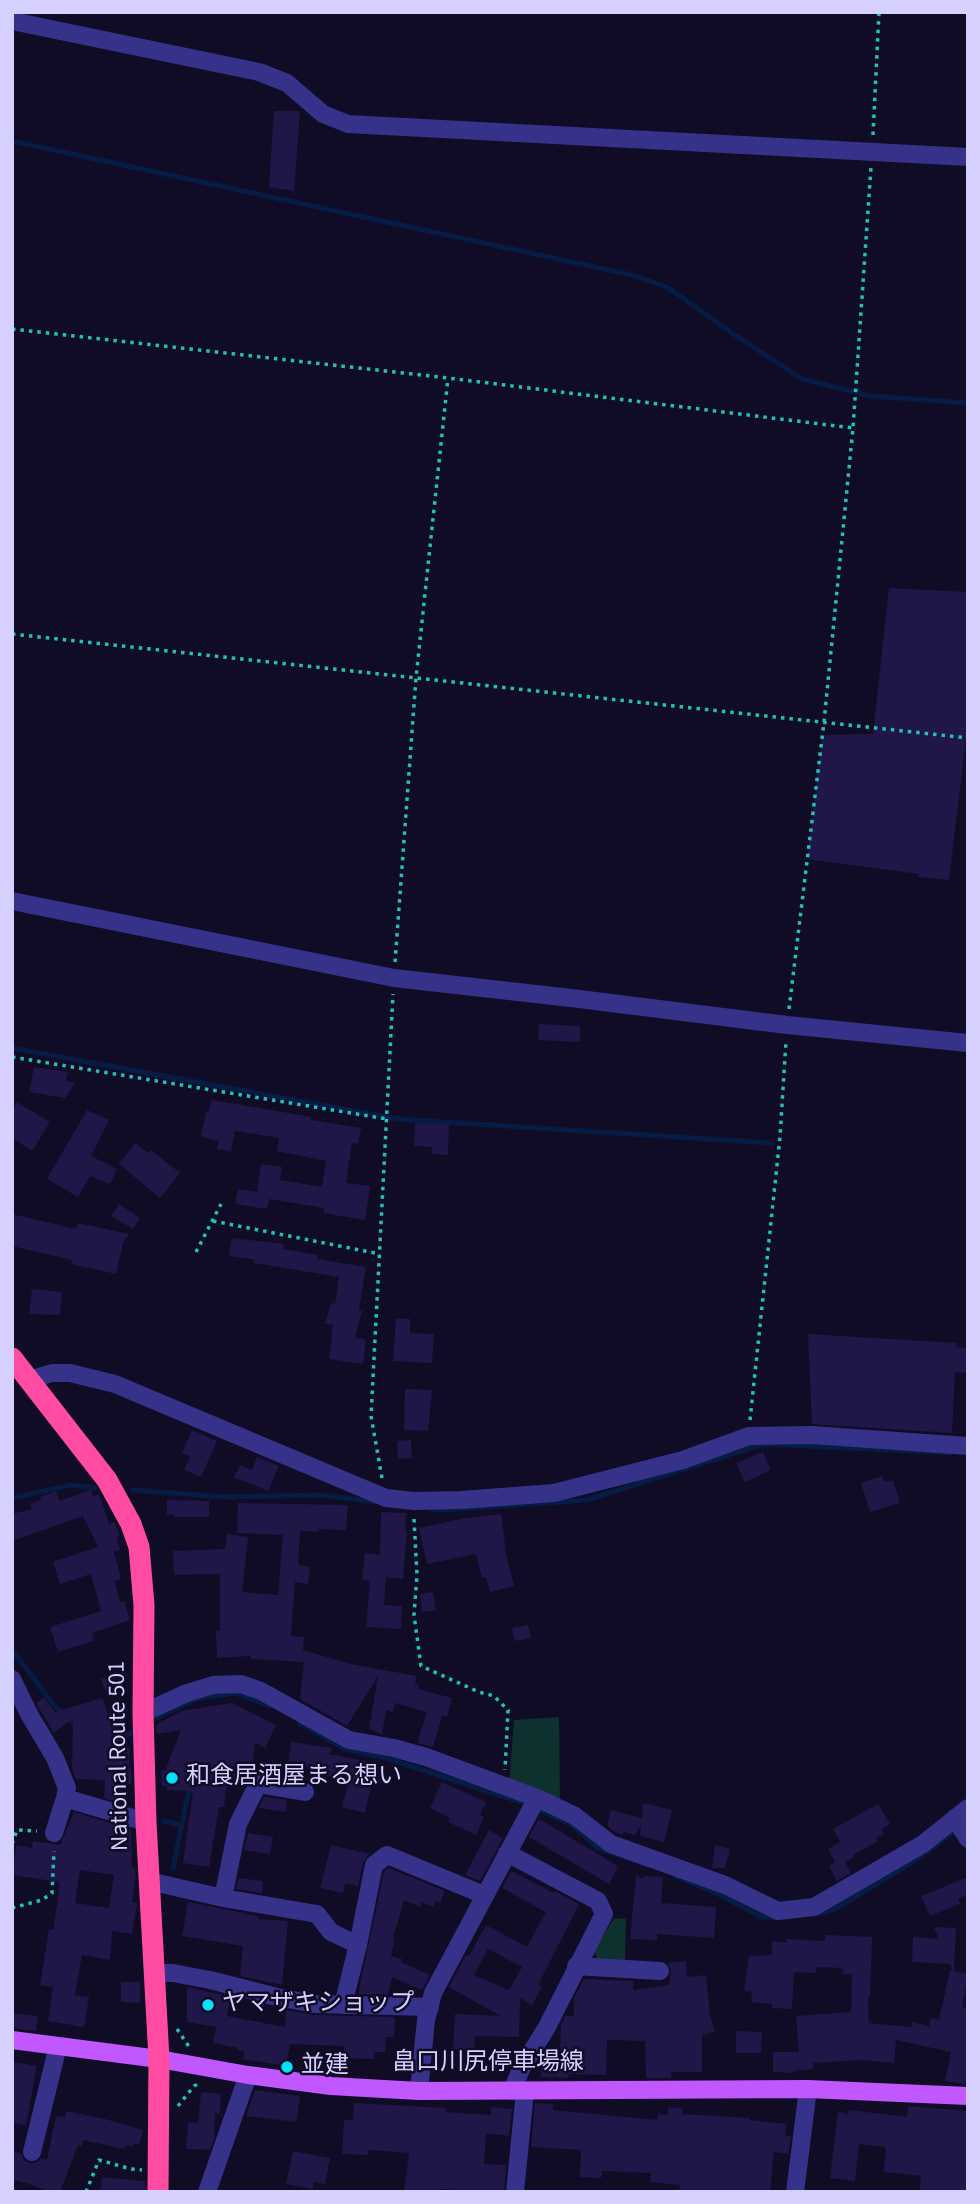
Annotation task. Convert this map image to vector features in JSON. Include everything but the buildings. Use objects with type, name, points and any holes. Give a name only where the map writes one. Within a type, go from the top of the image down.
[{"type":"highway","name":"National Route 501","points":[[12,1358],[107,1480],[135,1535],[143,1573],[146,1822],[159,2059],[158,2182]]},
{"type":"main road","name":"畠口川尻停車場線","points":[[12,2040],[159,2059],[331,2086],[419,2091],[808,2089],[968,2096]]},
{"type":"street","points":[[12,21],[259,72],[287,83],[323,114],[348,124],[968,157]]},
{"type":"street","points":[[12,901],[394,978],[787,1025],[968,1043]]},
{"type":"street","points":[[29,1380],[52,1373],[71,1373],[115,1384],[386,1497],[414,1501],[554,1493],[683,1460],[749,1436],[812,1435],[968,1446]]},
{"type":"street","points":[[12,1679],[21,1715],[55,1758],[67,1788],[54,1833]]},
{"type":"street","points":[[143,1713],[187,1693],[214,1685],[241,1684],[261,1691],[349,1740],[415,1754],[504,1786],[533,1805],[575,1816],[611,1844],[725,1885],[778,1911],[814,1907],[923,1844],[961,1813],[968,1839]]},
{"type":"street","points":[[223,1898],[238,1824],[258,1784],[305,1792]]},
{"type":"street","points":[[65,1798],[146,1822]]},
{"type":"street","points":[[419,2091],[426,2020],[433,1993],[533,1805]]},
{"type":"street","points":[[507,1853],[598,1901],[604,1914],[547,2027],[521,2068],[515,2192]]},
{"type":"street","points":[[343,2005],[374,1865],[387,1854],[484,1895]]},
{"type":"street","points":[[149,1881],[223,1898],[317,1914],[331,1932],[358,1945]]},
{"type":"street","points":[[576,1966],[660,1971]]},
{"type":"street","points":[[153,1973],[198,1977],[314,2004],[430,2007]]},
{"type":"street","points":[[32,2152],[58,2046]]},
{"type":"street","points":[[207,2192],[248,2075]]},
{"type":"street","points":[[795,2192],[808,2089]]},
{"type":"path","points":[[749,1436],[780,1138],[787,1025],[824,722],[853,428],[879,12]]},
{"type":"path","points":[[12,329],[448,378],[853,428]]},
{"type":"path","points":[[386,1497],[371,1416],[394,978],[416,677],[448,378]]},
{"type":"path","points":[[12,634],[968,738]]},
{"type":"path","points":[[12,1057],[387,1119]]},
{"type":"path","points":[[196,1252],[221,1203]]},
{"type":"path","points":[[213,1221],[380,1254]]},
{"type":"path","points":[[414,1501],[417,1575],[414,1615],[421,1666],[494,1696],[508,1710],[504,1786]]},
{"type":"path","points":[[12,1844],[15,1830],[54,1833],[52,1893],[42,1900],[12,1908]]},
{"type":"path","points":[[178,2117],[178,2104],[194,2086],[202,2083]]},
{"type":"path","points":[[86,2192],[99,2160],[131,2169],[158,2182]]},
{"type":"green space","points":[[559,1717],[560,1804],[509,1784],[514,1720]]},
{"type":"green space","points":[[614,1918],[626,1919],[625,1963],[598,1961],[594,1951]]},
{"type":"waterway","points":[[12,141],[632,275],[667,287],[802,379],[870,396],[968,403]]},
{"type":"waterway","points":[[12,1048],[397,1119],[771,1143]]},
{"type":"waterway","points":[[431,1509],[587,1500],[763,1444],[951,1453]]},
{"type":"waterway","points":[[12,1498],[71,1485],[96,1488]]},
{"type":"waterway","points":[[133,1490],[223,1497],[323,1495],[376,1502]]},
{"type":"waterway","points":[[12,1650],[53,1704],[79,1729]]},
{"type":"waterway","points":[[154,1719],[196,1699],[236,1693],[270,1706]]},
{"type":"waterway","points":[[300,1723],[345,1749],[386,1758],[524,1803],[572,1825],[598,1848],[647,1865]]},
{"type":"waterway","points":[[116,1740],[135,1731]]},
{"type":"waterway","points":[[173,1868],[188,1794],[195,1787]]},
{"type":"waterway","points":[[164,1821],[181,1825]]},
{"type":"waterway","points":[[816,1914],[835,1909],[916,1860],[968,1821]]},
{"type":"waterway","points":[[675,1876],[762,1917],[775,1917]]},
{"type":"place","name":"和食居酒屋まる想い","points":[[172,1778]]},
{"type":"place","name":"ヤマザキショップ","points":[[208,2005]]},
{"type":"place","name":"並建","points":[[287,2067]]}]
